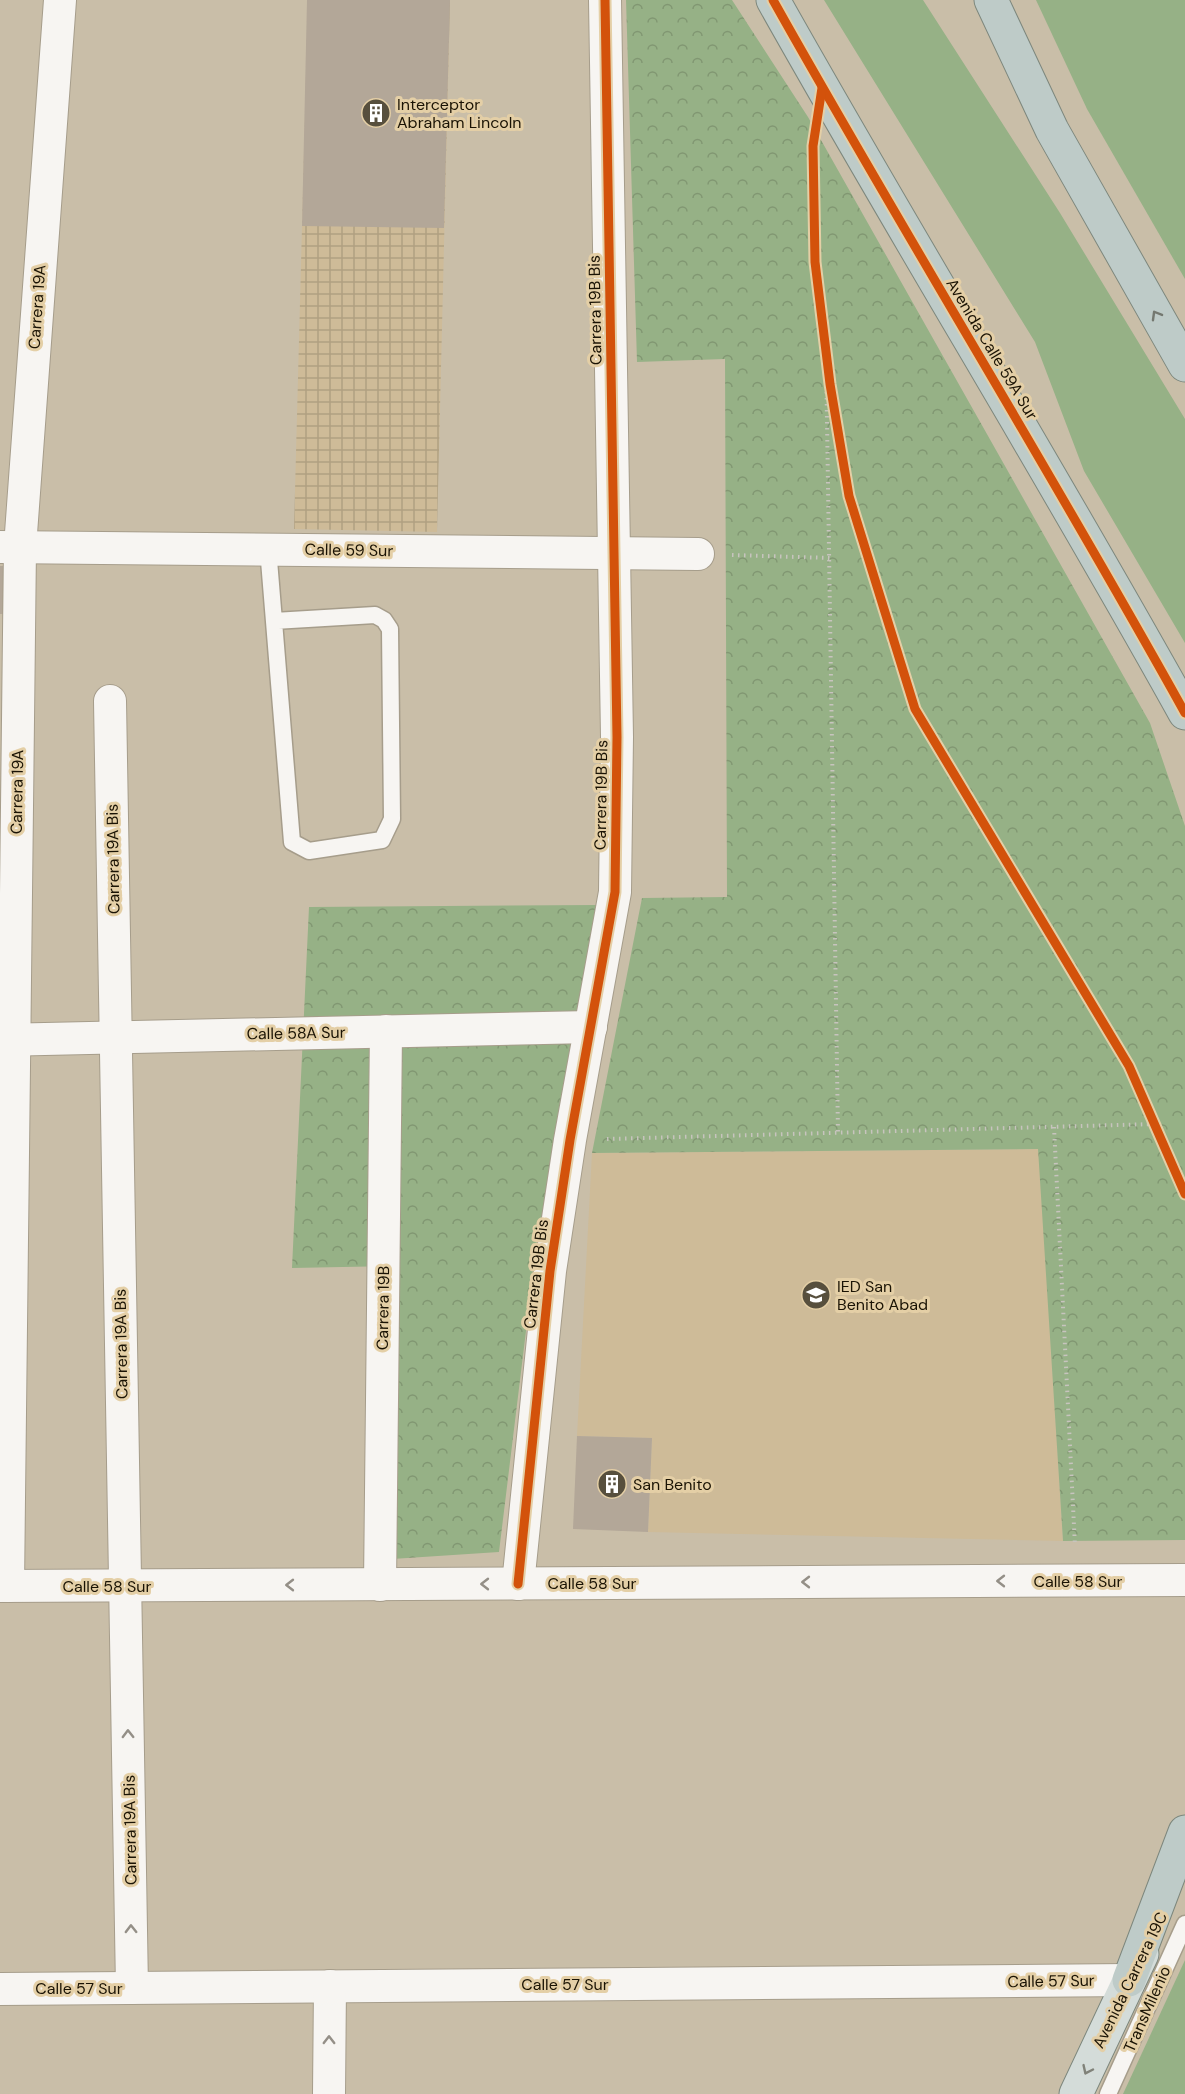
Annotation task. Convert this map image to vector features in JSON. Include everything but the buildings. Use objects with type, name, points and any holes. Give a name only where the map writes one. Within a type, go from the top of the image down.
[{"type":"highway","name":"Avenida Calle 59A Sur","points":[[773,0],[822,88],[1117,590],[1185,713]]},
{"type":"highway","points":[[788,0],[822,88]]},
{"type":"highway","points":[[975,0],[1053,130],[1185,365]]},
{"type":"highway","points":[[991,0],[1053,130]]},
{"type":"highway","points":[[1129,1980],[1185,1832]]},
{"type":"main road","name":"Avenida Carrera 19C","points":[[1076,2094],[1185,1866]]},
{"type":"street","name":"Carrera 19A","points":[[4,1586],[10,547],[60,0]]},
{"type":"street","name":"Carrera 19B Bis","points":[[518,1584],[550,1271],[570,1140],[615,892],[617,736],[605,0]]},
{"type":"street","name":"Calle 59 Sur","points":[[10,547],[698,554]]},
{"type":"street","name":"Carrera 19A Bis","points":[[110,701],[132,1988]]},
{"type":"street","name":"Calle 58A Sur","points":[[7,1040],[591,1027]]},
{"type":"street","name":"Carrera 19B","points":[[380,1585],[386,1031]]},
{"type":"street","name":"Calle 58 Sur","points":[[4,1586],[1185,1580]]},
{"type":"street","name":"Calle 57 Sur","points":[[0,1989],[1129,1980]]},
{"type":"street","points":[[329,2094],[330,1986]]},
{"type":"lane","points":[[268,548],[292,842],[309,851],[382,840],[392,819],[390,629],[384,620],[375,615],[274,621]]},
{"type":"lane","name":"TransMilenio","points":[[1108,2094],[1185,1924]]},
{"type":"path","points":[[825,345],[838,1133]]},
{"type":"path","points":[[826,356],[838,429]]},
{"type":"path","points":[[698,554],[830,558]]},
{"type":"path","points":[[1150,1114],[1159,1134]]},
{"type":"path","points":[[570,1140],[1155,1124]]},
{"type":"path","points":[[1054,1127],[1077,1581]]},
{"type":"shaded area","points":[[308,0],[450,0],[437,532],[294,529]]},
{"type":"shaded area","name":"IED San Benito Abad","points":[[1039,1149],[1063,1541],[648,1532],[652,1438],[577,1436],[592,1153]]},
{"type":"green space","points":[[626,0],[732,0],[808,117],[1150,723],[1185,826],[1185,1540],[1063,1541],[1038,1149],[592,1153],[642,898],[727,897],[725,359],[637,362]]},
{"type":"green space","points":[[824,0],[923,0],[1060,213],[1185,419],[1185,643],[1084,471],[1035,342]]},
{"type":"green space","points":[[1036,0],[1185,0],[1185,279],[1087,109]]},
{"type":"green space","points":[[596,905],[576,1039],[537,1241],[499,1552],[392,1559],[394,1266],[292,1268],[309,907]]},
{"type":"green space","points":[[1185,1960],[1185,2094],[1123,2094]]},
{"type":"cycle path","points":[[518,1584],[550,1271],[570,1140],[615,892],[617,737],[605,0]]},
{"type":"cycle path","points":[[773,0],[1185,713]]},
{"type":"cycle path","points":[[822,88],[813,146],[815,262],[830,384],[849,496],[915,709],[1129,1066],[1185,1194]]},
{"type":"place","name":"Interceptor Abraham Lincoln","points":[[376,113]]},
{"type":"place","name":"IED San Benito Abad","points":[[816,1295]]},
{"type":"place","name":"San Benito","points":[[612,1484]]}]
